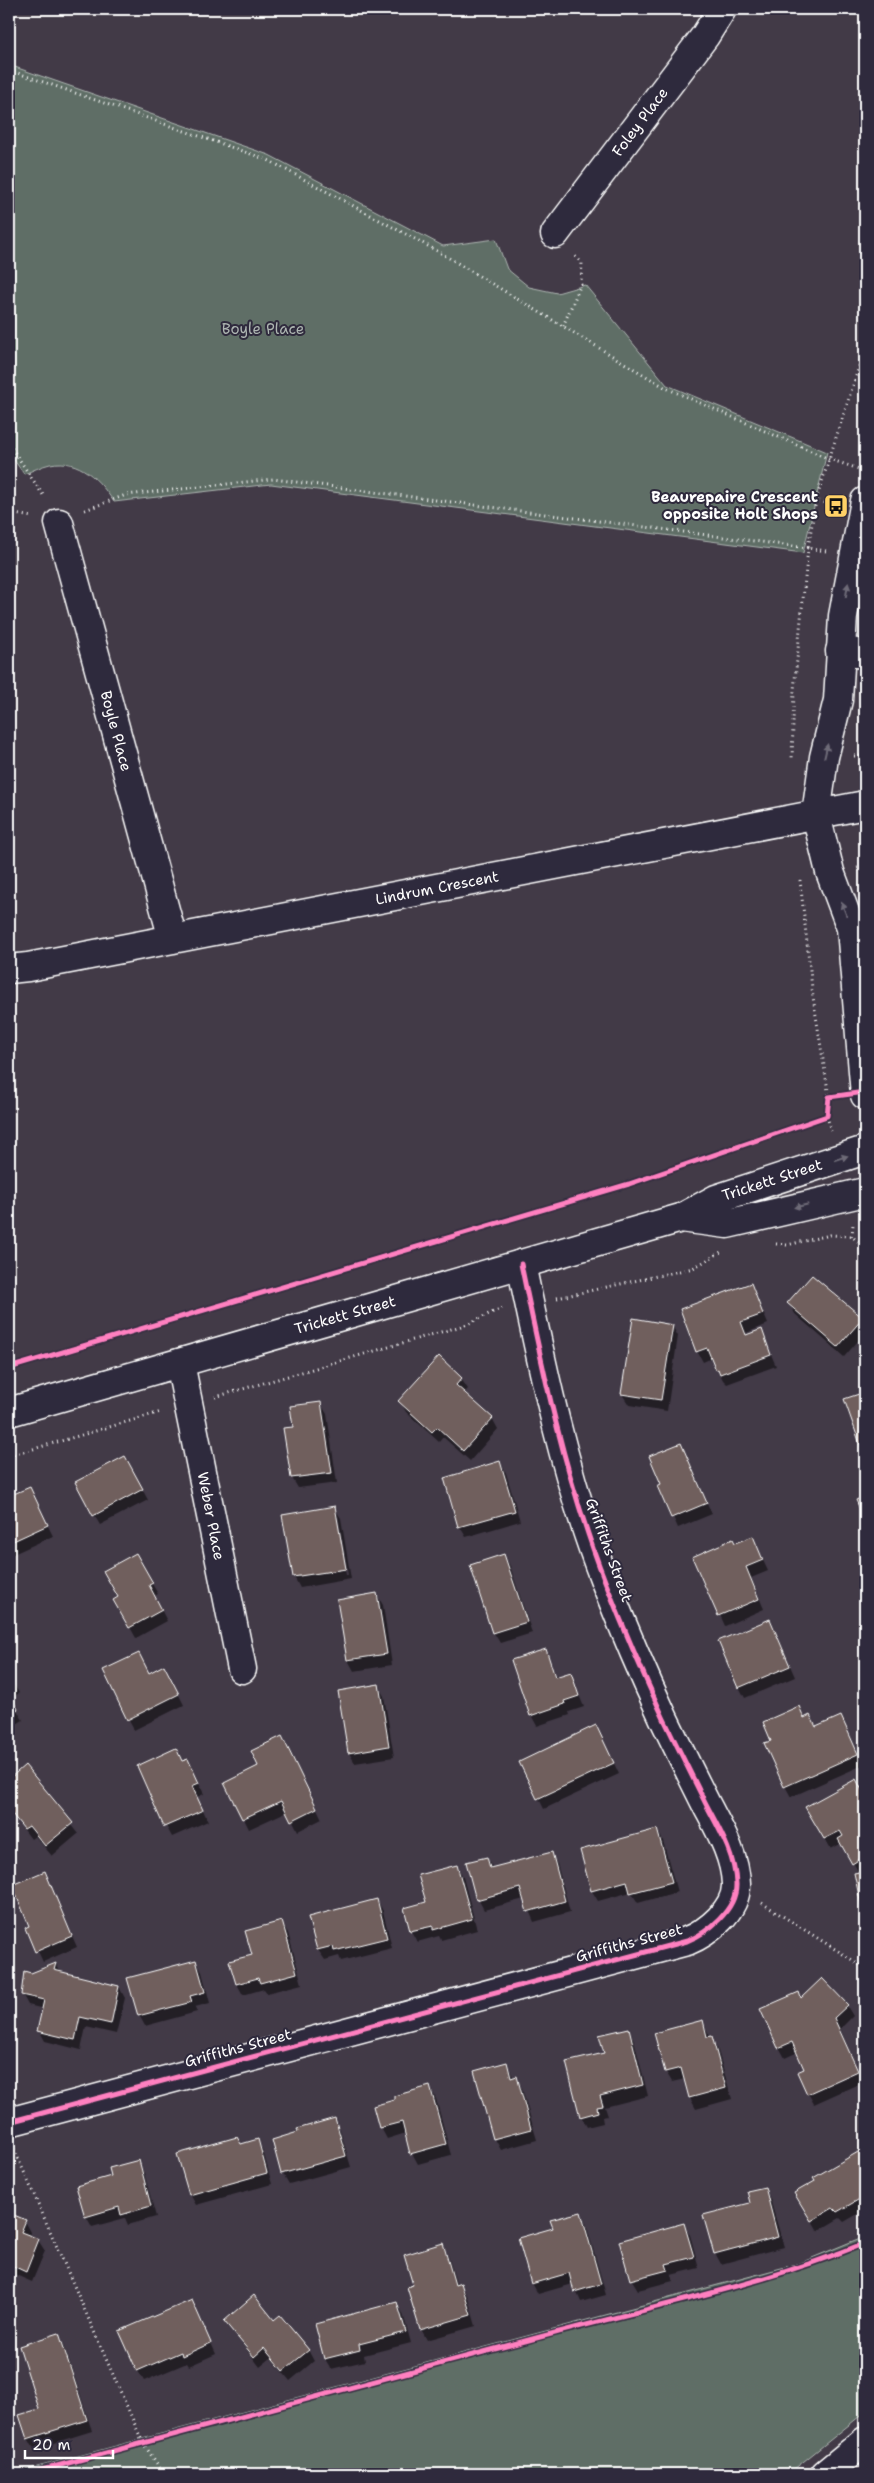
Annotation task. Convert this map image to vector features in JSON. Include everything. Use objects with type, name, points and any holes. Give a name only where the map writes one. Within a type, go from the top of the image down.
[{"type":"street","name":"Foley Place","points":[[555,234],[699,44],[722,9]]},
{"type":"street","points":[[865,501],[843,616],[853,652],[838,700],[824,757],[816,815],[830,872],[851,928],[865,1094]]},
{"type":"street","name":"Boyle Place","points":[[58,523],[173,939]]},
{"type":"street","name":"Lindrum Crescent","points":[[9,968],[28,967],[865,805]]},
{"type":"street","name":"Trickett Street","points":[[9,1412],[681,1218],[716,1199],[865,1150]]},
{"type":"street","name":"Trickett Street","points":[[681,1218],[727,1224],[865,1192]]},
{"type":"street","name":"Griffiths Street","points":[[11,2134],[686,1941],[701,1936],[716,1923],[729,1906],[736,1887],[728,1848],[664,1718],[605,1580],[577,1500],[553,1417],[521,1264]]},
{"type":"street","name":"Weber Place","points":[[180,1364],[242,1669]]},
{"type":"street","points":[[825,2474],[865,2442]]},
{"type":"path","points":[[9,70],[268,160],[439,252],[666,388],[828,459],[865,471]]},
{"type":"path","points":[[555,234],[582,263],[581,284],[563,326]]},
{"type":"path","points":[[792,761],[794,690],[808,548],[816,500],[865,348]]},
{"type":"path","points":[[9,444],[39,488],[58,523],[95,506],[126,495],[273,479],[854,555]]},
{"type":"path","points":[[816,500],[836,506]]},
{"type":"path","points":[[800,877],[812,997],[829,1098],[826,1116],[817,1119]]},
{"type":"path","points":[[829,1098],[865,1094]]},
{"type":"path","points":[[770,1243],[787,1245],[830,1235],[852,1236],[865,1248]]},
{"type":"path","points":[[553,1298],[693,1268],[728,1249]]},
{"type":"path","points":[[9,1456],[466,1325],[498,1308]]},
{"type":"path","points":[[736,1887],[865,1968]]},
{"type":"path","points":[[11,2134],[143,2443],[164,2474]]},
{"type":"path","points":[[134,2446],[153,2441]]},
{"type":"green space","points":[[9,65],[269,155],[443,246],[496,239],[507,269],[529,287],[557,293],[585,285],[667,385],[827,452],[803,553],[271,484],[114,502],[88,472],[71,464],[50,464],[24,474],[9,453]]},
{"type":"green space","points":[[865,2236],[865,2412],[788,2474],[11,2474],[800,2263]]},
{"type":"building","points":[[812,1275],[863,1318],[838,1347],[787,1303]]},
{"type":"building","points":[[751,1283],[763,1314],[741,1322],[746,1335],[762,1329],[771,1355],[720,1374],[718,1369],[716,1370],[707,1348],[696,1352],[680,1309]]},
{"type":"building","points":[[633,1318],[673,1325],[661,1400],[621,1394]]},
{"type":"building","points":[[439,1356],[462,1378],[456,1385],[493,1418],[463,1451],[437,1427],[432,1432],[398,1401]]},
{"type":"building","points":[[865,1392],[865,1458],[844,1399]]},
{"type":"building","points":[[321,1402],[332,1473],[291,1478],[283,1428],[293,1427],[290,1406]]},
{"type":"building","points":[[681,1443],[707,1503],[671,1518],[657,1486],[661,1484],[649,1456]]},
{"type":"building","points":[[125,1456],[143,1489],[93,1516],[75,1482]]},
{"type":"building","points":[[500,1461],[515,1511],[458,1527],[444,1478]]},
{"type":"building","points":[[30,1487],[48,1525],[9,1543],[9,1496]]},
{"type":"building","points":[[865,1496],[865,1521],[856,1500]]},
{"type":"building","points":[[335,1506],[346,1569],[293,1577],[282,1515]]},
{"type":"building","points":[[753,1536],[763,1560],[746,1567],[759,1599],[718,1616],[692,1557],[733,1539],[735,1543]]},
{"type":"building","points":[[136,1553],[153,1583],[149,1585],[162,1610],[129,1628],[113,1600],[118,1597],[103,1571]]},
{"type":"building","points":[[504,1554],[527,1622],[492,1633],[470,1565]]},
{"type":"building","points":[[377,1593],[387,1654],[347,1660],[337,1600]]},
{"type":"building","points":[[770,1619],[790,1666],[738,1688],[718,1641]]},
{"type":"building","points":[[546,1649],[555,1677],[571,1672],[579,1696],[564,1701],[565,1704],[530,1716],[511,1660]]},
{"type":"building","points":[[139,1653],[149,1673],[164,1665],[179,1694],[127,1720],[103,1670]]},
{"type":"building","points":[[379,1684],[389,1746],[348,1753],[338,1691]]},
{"type":"building","points":[[9,1695],[18,1709],[9,1715]]},
{"type":"building","points":[[799,1706],[804,1718],[810,1715],[816,1727],[841,1716],[858,1754],[784,1787],[764,1743],[771,1741],[763,1722]]},
{"type":"building","points":[[596,1725],[614,1763],[537,1799],[519,1762]]},
{"type":"building","points":[[282,1736],[317,1808],[291,1821],[281,1801],[242,1819],[224,1783],[258,1766],[251,1751]]},
{"type":"building","points":[[176,1748],[182,1761],[188,1759],[199,1783],[192,1786],[203,1810],[164,1827],[137,1766]]},
{"type":"building","points":[[25,1765],[73,1823],[45,1846],[29,1826],[24,1829],[9,1810],[9,1779]]},
{"type":"building","points":[[856,1779],[865,1796],[865,1856],[852,1864],[838,1839],[843,1836],[840,1831],[824,1839],[805,1807]]},
{"type":"building","points":[[657,1829],[672,1882],[630,1893],[627,1881],[591,1891],[580,1850]]},
{"type":"building","points":[[552,1852],[565,1901],[527,1912],[520,1888],[476,1900],[466,1862],[487,1857],[490,1868]]},
{"type":"building","points":[[457,1865],[472,1919],[433,1930],[433,1926],[410,1931],[404,1908],[426,1902],[418,1875]]},
{"type":"building","points":[[45,1871],[72,1936],[35,1952],[25,1928],[29,1926],[12,1885]]},
{"type":"building","points":[[865,1871],[865,1904],[861,1905],[854,1873]]},
{"type":"building","points":[[377,1899],[387,1938],[334,1951],[333,1946],[317,1950],[308,1917]]},
{"type":"building","points":[[282,1921],[297,1973],[260,1983],[258,1978],[236,1984],[229,1961],[252,1955],[245,1931]]},
{"type":"building","points":[[196,1960],[205,1992],[190,1996],[192,2002],[138,2016],[127,1978]]},
{"type":"building","points":[[56,1963],[54,1970],[119,1986],[111,2024],[80,2017],[75,2040],[37,2031],[44,2000],[21,1995],[24,1971],[31,1973]]},
{"type":"building","points":[[822,1978],[848,2005],[834,2018],[858,2071],[807,2094],[797,2072],[804,2069],[792,2042],[778,2048],[760,2009],[799,1992],[801,1998]]},
{"type":"building","points":[[703,2020],[707,2037],[712,2036],[726,2088],[689,2098],[681,2068],[665,2072],[654,2033]]},
{"type":"building","points":[[629,2028],[643,2085],[600,2096],[603,2106],[597,2107],[598,2112],[580,2117],[566,2062],[604,2053],[599,2035]]},
{"type":"building","points":[[507,2062],[511,2078],[517,2076],[531,2129],[493,2139],[474,2071]]},
{"type":"building","points":[[430,2086],[446,2144],[410,2154],[402,2122],[379,2128],[373,2106],[394,2100],[394,2096]]},
{"type":"building","points":[[335,2118],[346,2156],[281,2174],[272,2140],[298,2132],[297,2129]]},
{"type":"building","points":[[237,2137],[241,2144],[258,2139],[267,2173],[189,2195],[177,2154]]},
{"type":"building","points":[[865,2148],[865,2196],[837,2212],[833,2208],[811,2221],[794,2193],[815,2181],[813,2178]]},
{"type":"building","points":[[139,2160],[151,2206],[121,2215],[119,2207],[85,2217],[76,2186],[111,2176],[109,2168]]},
{"type":"building","points":[[765,2187],[778,2237],[714,2254],[703,2215],[750,2203],[747,2191]]},
{"type":"building","points":[[581,2212],[601,2284],[574,2292],[569,2273],[531,2284],[518,2238],[553,2228],[550,2220]]},
{"type":"building","points":[[9,2213],[26,2220],[21,2232],[39,2239],[26,2272],[9,2264]]},
{"type":"building","points":[[684,2223],[694,2257],[666,2264],[668,2270],[630,2280],[619,2241]]},
{"type":"building","points":[[443,2243],[455,2285],[461,2283],[471,2315],[420,2330],[407,2287],[413,2285],[404,2255]]},
{"type":"building","points":[[254,2295],[274,2320],[280,2315],[309,2350],[283,2371],[264,2348],[254,2357],[224,2321]]},
{"type":"building","points":[[192,2300],[211,2343],[182,2356],[181,2352],[137,2371],[119,2331]]},
{"type":"building","points":[[397,2302],[406,2332],[359,2344],[360,2350],[324,2359],[315,2324]]},
{"type":"building","points":[[59,2333],[87,2420],[27,2439],[19,2415],[39,2409],[19,2346]]},
{"type":"cycle path","points":[[9,1368],[629,1184],[827,1116],[829,1097],[865,1092]]},
{"type":"cycle path","points":[[9,2122],[687,1941],[712,1926],[732,1903],[736,1884],[733,1863],[721,1833],[648,1685],[612,1598],[578,1503],[556,1424],[521,1264]]},
{"type":"cycle path","points":[[27,2474],[712,2293],[789,2270],[865,2243]]},
{"type":"place","name":"Beaurepaire Crescent opposite Holt Shops","points":[[836,506]]}]
